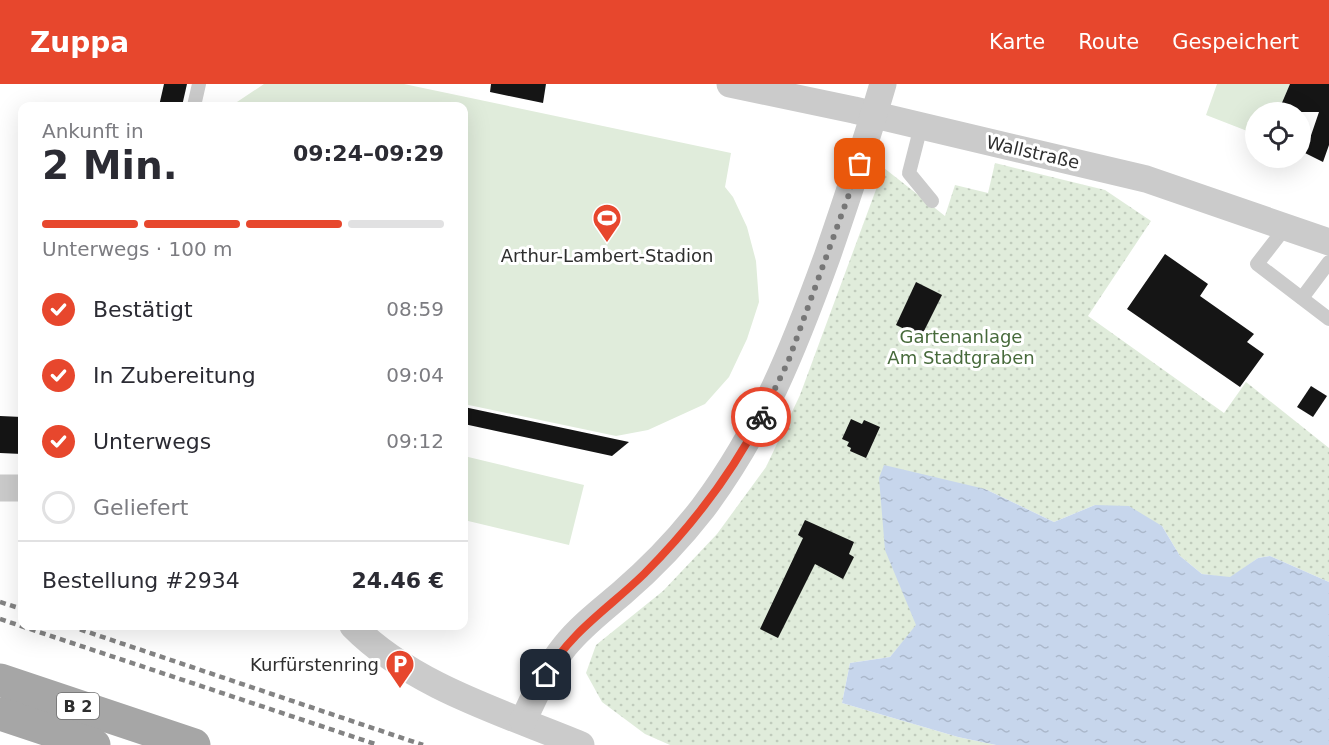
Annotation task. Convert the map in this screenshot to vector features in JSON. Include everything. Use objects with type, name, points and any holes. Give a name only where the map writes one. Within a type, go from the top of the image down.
[{"type":"main road","name":"B 2","points":[[0,680],[194,745]]},
{"type":"main road","name":"B 2","points":[[0,714],[94,745]]},
{"type":"street","name":"Wallstraße","points":[[730,84],[875,115],[1146,179],[1329,242]]},
{"type":"street","points":[[523,721],[539,688],[565,646],[590,620],[642,576],[682,533],[721,482],[757,426],[800,332],[875,115],[883,84]]},
{"type":"street","points":[[0,488],[18,488]]},
{"type":"street","points":[[358,630],[377,648],[427,678],[581,745]]},
{"type":"lane","points":[[195,102],[199,84]]},
{"type":"lane","points":[[921,126],[909,173],[932,201]]},
{"type":"lane","points":[[1283,227],[1257,264],[1329,319]]},
{"type":"lane","points":[[1302,298],[1329,262]]},
{"type":"green space","name":"Arthur-Lambert-Stadion","points":[[264,84],[404,84],[731,153],[725,187],[733,197],[747,227],[756,261],[759,302],[747,339],[729,377],[705,404],[648,430],[616,436],[468,405],[468,102],[237,102]]},
{"type":"green space","points":[[1217,84],[1290,84],[1282,102],[1245,102],[1245,130],[1206,115]]},
{"type":"green space","name":"Gartenanlage Am Stadtgraben","points":[[995,163],[1105,190],[1151,221],[1088,316],[1224,413],[1246,382],[1329,448],[1329,582],[1270,556],[1258,558],[1230,578],[1202,574],[1180,556],[1162,526],[1095,505],[1054,522],[985,489],[905,594],[917,625],[890,657],[850,663],[842,703],[958,737],[996,745],[670,745],[645,734],[602,702],[586,673],[596,645],[663,591],[717,534],[766,467],[800,395],[884,168],[945,216],[955,185],[988,193]]},
{"type":"green space","points":[[468,457],[584,485],[569,545],[468,521]]},
{"type":"water","points":[[884,465],[985,489],[1054,522],[1095,505],[1129,506],[1162,526],[1180,556],[1202,574],[1230,577],[1258,558],[1270,556],[1329,582],[1329,745],[996,745],[958,737],[842,703],[850,663],[890,657],[916,625],[885,550],[879,478]]},
{"type":"building","points":[[164,84],[187,84],[183,102],[160,102]]},
{"type":"building","points":[[491,84],[546,84],[543,103],[490,92]]},
{"type":"building","points":[[1290,84],[1329,84],[1329,145],[1323,162],[1311,156],[1311,135],[1319,112],[1311,112],[1311,102],[1282,102]]},
{"type":"building","points":[[1165,254],[1208,284],[1200,296],[1254,334],[1247,342],[1264,354],[1240,387],[1127,309]]},
{"type":"building","points":[[916,282],[942,295],[921,337],[896,325]]},
{"type":"building","points":[[1311,386],[1327,396],[1313,417],[1297,407]]},
{"type":"building","points":[[468,408],[629,442],[612,456],[468,425]]},
{"type":"building","points":[[0,416],[18,417],[18,454],[0,453]]},
{"type":"building","points":[[851,419],[862,424],[864,420],[880,427],[866,458],[850,451],[851,448],[847,446],[849,442],[842,439]]},
{"type":"building","points":[[805,520],[854,542],[849,554],[854,557],[843,579],[815,564],[778,638],[760,629],[803,538],[798,535]]},
{"type":"railway","points":[[0,602],[18,608]]},
{"type":"railway","points":[[0,619],[18,625]]},
{"type":"railway","points":[[33,630],[378,745]]},
{"type":"railway","points":[[82,630],[423,745]]},
{"type":"way so far","points":[[761,417],[788,362],[860,164]]},
{"type":"place","name":"Arthur-Lambert-Stadion","points":[[607,244]]},
{"type":"place","name":"Kurfürstenring","points":[[400,690]]},
{"type":"route","points":[[546,675],[565,646],[578,632],[642,576],[702,509],[739,456],[761,417]]}]
